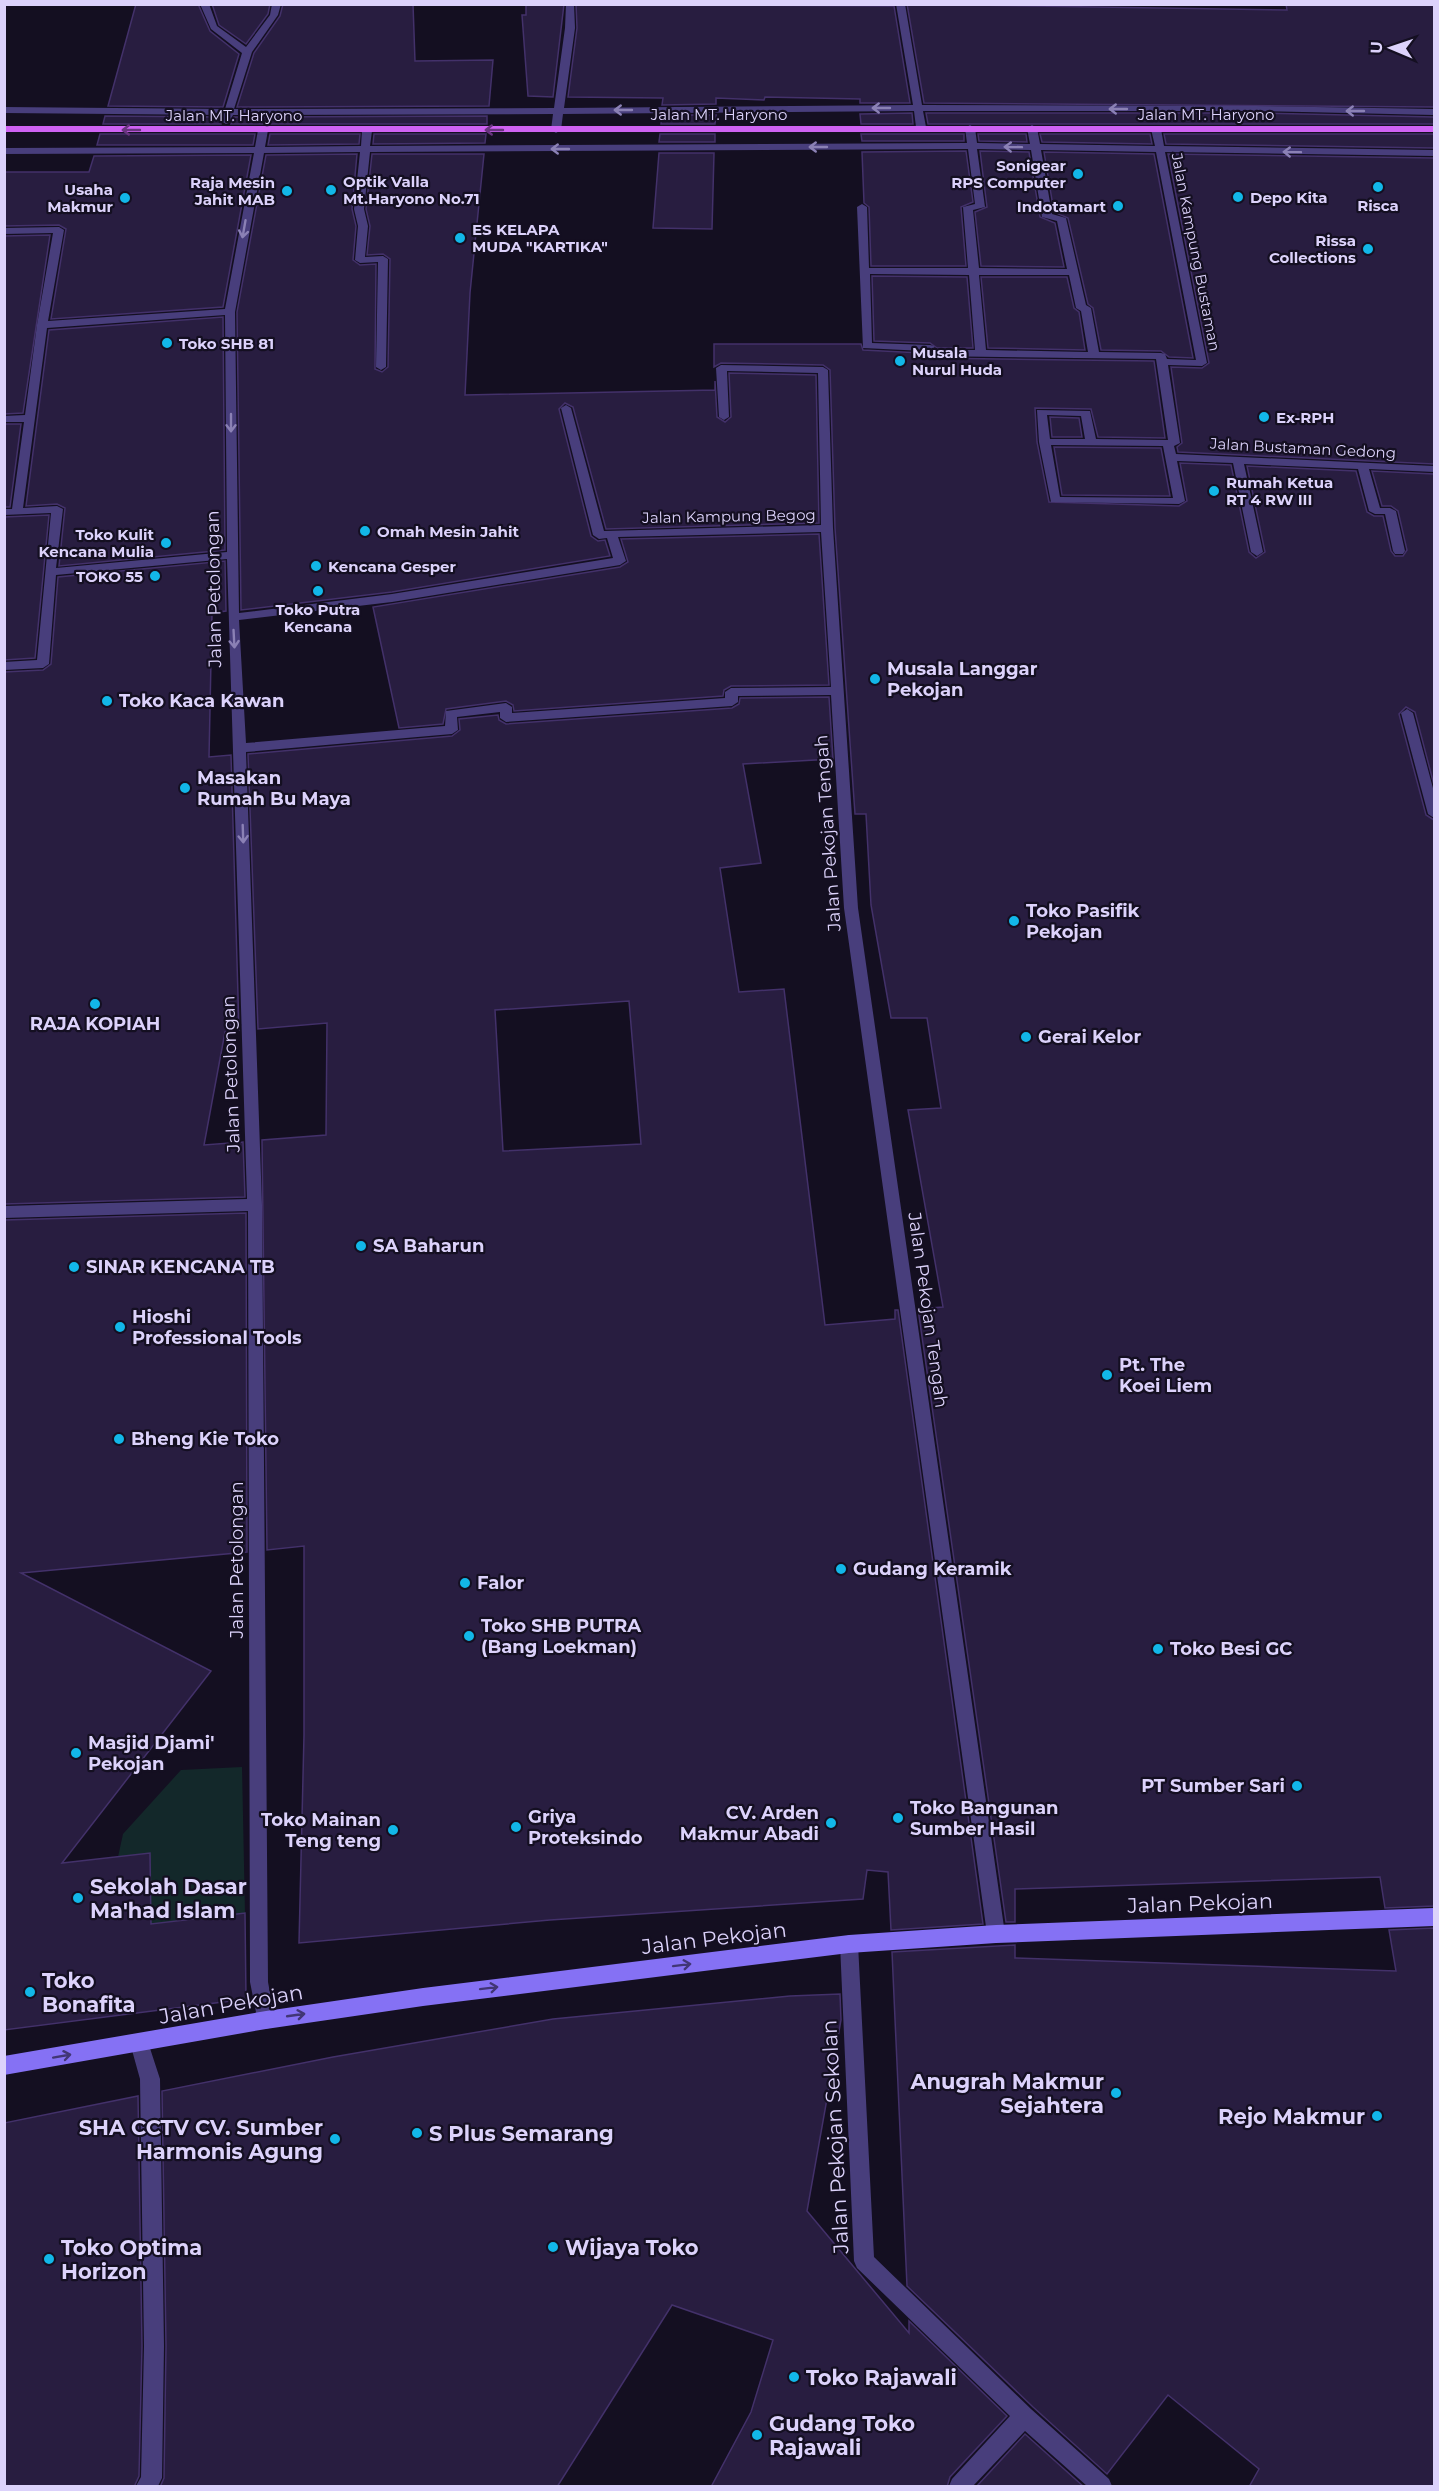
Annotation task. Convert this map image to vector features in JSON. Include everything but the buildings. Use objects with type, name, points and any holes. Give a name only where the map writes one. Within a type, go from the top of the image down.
[{"type":"main road","name":"Jalan MT. Haryono","points":[[4,129],[367,131],[921,127],[1434,129]]},
{"type":"street","points":[[204,4],[207,21],[223,36],[247,52]]},
{"type":"street","points":[[224,130],[247,52],[274,15],[277,4]]},
{"type":"street","points":[[556,130],[570,28],[570,4]]},
{"type":"street","points":[[900,4],[921,127]]},
{"type":"street","points":[[4,110],[228,114],[916,108],[1434,112]]},
{"type":"street","points":[[1395,111],[1402,129]]},
{"type":"street","points":[[970,128],[980,207],[968,207],[981,353]]},
{"type":"street","points":[[1032,128],[1047,217],[1061,218],[1081,308],[1086,308],[1094,355]]},
{"type":"street","name":"Jalan Kampung Bustaman","points":[[1156,129],[1202,363],[1162,362]]},
{"type":"street","name":"Jalan Petolongan","points":[[262,130],[230,312],[233,617],[240,748],[255,1205],[259,1982],[266,2020]]},
{"type":"street","points":[[367,131],[359,209],[363,226],[360,260],[383,259],[381,367]]},
{"type":"street","points":[[4,151],[364,151],[973,146],[1434,153]]},
{"type":"street","points":[[862,207],[867,346],[930,348],[929,353],[1161,356],[1174,443],[1045,442]]},
{"type":"street","points":[[4,231],[59,230],[42,325],[29,418],[11,512],[57,509],[43,664],[4,666]]},
{"type":"street","points":[[865,271],[1074,272]]},
{"type":"street","points":[[42,325],[230,312]]},
{"type":"street","name":"Jalan Kampung Begog","points":[[611,534],[826,528],[823,370],[721,368],[724,417]]},
{"type":"street","points":[[233,617],[392,598],[620,561],[611,534],[599,535],[566,408]]},
{"type":"street","points":[[1091,442],[1086,412],[1041,412],[1055,500],[1179,501],[1168,443]]},
{"type":"street","points":[[4,419],[29,418]]},
{"type":"street","name":"Jalan Bustaman Gedong","points":[[1170,457],[1434,469]]},
{"type":"street","points":[[1238,461],[1257,552]]},
{"type":"street","points":[[1363,466],[1375,511],[1390,511],[1399,552]]},
{"type":"street","name":"Jalan Pekojan Tengah","points":[[826,528],[852,908],[996,1934]]},
{"type":"street","points":[[50,572],[232,555]]},
{"type":"street","points":[[240,748],[452,730],[450,714],[506,707],[507,718],[732,702],[731,692],[838,691]]},
{"type":"street","points":[[1407,713],[1434,814]]},
{"type":"street","points":[[4,1212],[255,1205]]},
{"type":"street","name":"Jalan Pekojan","points":[[4,2066],[266,2020],[423,1996],[849,1944],[996,1934],[1434,1917]]},
{"type":"street","name":"Jalan Pekojan Sekolan","points":[[849,1944],[864,2261],[1101,2487]]},
{"type":"street","points":[[139,2043],[150,2079],[154,2346],[151,2478],[147,2487]]},
{"type":"street","points":[[959,2487],[1024,2416]]},
{"type":"green space","points":[[242,1767],[245,1913],[151,1924],[150,1854],[118,1857],[123,1834],[181,1770]]},
{"type":"place","name":"Sonigear RPS Computer","points":[[1078,174]]},
{"type":"place","name":"Risca","points":[[1378,187]]},
{"type":"place","name":"Optik Valla Mt.Haryono No.71","points":[[331,190]]},
{"type":"place","name":"Raja Mesin Jahit MAB","points":[[287,191]]},
{"type":"place","name":"Depo Kita","points":[[1238,197]]},
{"type":"place","name":"Usaha Makmur","points":[[125,198]]},
{"type":"place","name":"Indotamart","points":[[1118,206]]},
{"type":"place","name":"ES KELAPA MUDA \"KARTIKA\"","points":[[460,238]]},
{"type":"place","name":"Rissa Collections","points":[[1368,249]]},
{"type":"place","name":"Toko SHB 81","points":[[167,343]]},
{"type":"place","name":"Musala Nurul Huda","points":[[900,361]]},
{"type":"place","name":"Ex-RPH","points":[[1264,417]]},
{"type":"place","name":"Rumah Ketua RT 4 RW III","points":[[1214,491]]},
{"type":"place","name":"Omah Mesin Jahit","points":[[365,531]]},
{"type":"place","name":"Toko Kulit Kencana Mulia","points":[[166,543]]},
{"type":"place","name":"Kencana Gesper","points":[[316,566]]},
{"type":"place","name":"TOKO 55","points":[[155,576]]},
{"type":"place","name":"Toko Putra Kencana","points":[[318,591]]},
{"type":"place","name":"Musala Langgar Pekojan","points":[[875,679]]},
{"type":"place","name":"Toko Kaca Kawan","points":[[107,701]]},
{"type":"place","name":"Masakan Rumah Bu Maya","points":[[185,788]]},
{"type":"place","name":"Toko Pasifik Pekojan","points":[[1014,921]]},
{"type":"place","name":"RAJA KOPIAH","points":[[95,1004]]},
{"type":"place","name":"Gerai Kelor","points":[[1026,1037]]},
{"type":"place","name":"SA Baharun","points":[[361,1246]]},
{"type":"place","name":"SINAR KENCANA TB","points":[[74,1267]]},
{"type":"place","name":"Hioshi Professional Tools","points":[[120,1327]]},
{"type":"place","name":"Pt. The Koei Liem","points":[[1107,1375]]},
{"type":"place","name":"Bheng Kie Toko","points":[[119,1439]]},
{"type":"place","name":"Gudang Keramik","points":[[841,1569]]},
{"type":"place","name":"Falor","points":[[465,1583]]},
{"type":"place","name":"Toko SHB PUTRA (Bang Loekman)","points":[[469,1636]]},
{"type":"place","name":"Toko Besi GC","points":[[1158,1649]]},
{"type":"place","name":"Masjid Djami' Pekojan","points":[[76,1753]]},
{"type":"place","name":"PT Sumber Sari","points":[[1297,1786]]},
{"type":"place","name":"Toko Bangunan Sumber Hasil","points":[[898,1818]]},
{"type":"place","name":"CV. Arden Makmur Abadi","points":[[831,1823]]},
{"type":"place","name":"Griya Proteksindo","points":[[516,1827]]},
{"type":"place","name":"Toko Mainan Teng teng","points":[[393,1830]]},
{"type":"place","name":"Sekolah Dasar Ma'had Islam","points":[[78,1898]]},
{"type":"place","name":"Toko Bonafita","points":[[30,1992]]},
{"type":"place","name":"Anugrah Makmur Sejahtera","points":[[1116,2093]]},
{"type":"place","name":"Rejo Makmur","points":[[1377,2116]]},
{"type":"place","name":"S Plus Semarang","points":[[417,2133]]},
{"type":"place","name":"SHA CCTV CV. Sumber Harmonis Agung","points":[[335,2139]]},
{"type":"place","name":"Wijaya Toko","points":[[553,2247]]},
{"type":"place","name":"Toko Optima Horizon","points":[[49,2259]]},
{"type":"place","name":"Toko Rajawali","points":[[794,2377]]},
{"type":"place","name":"Gudang Toko Rajawali","points":[[757,2435]]}]
